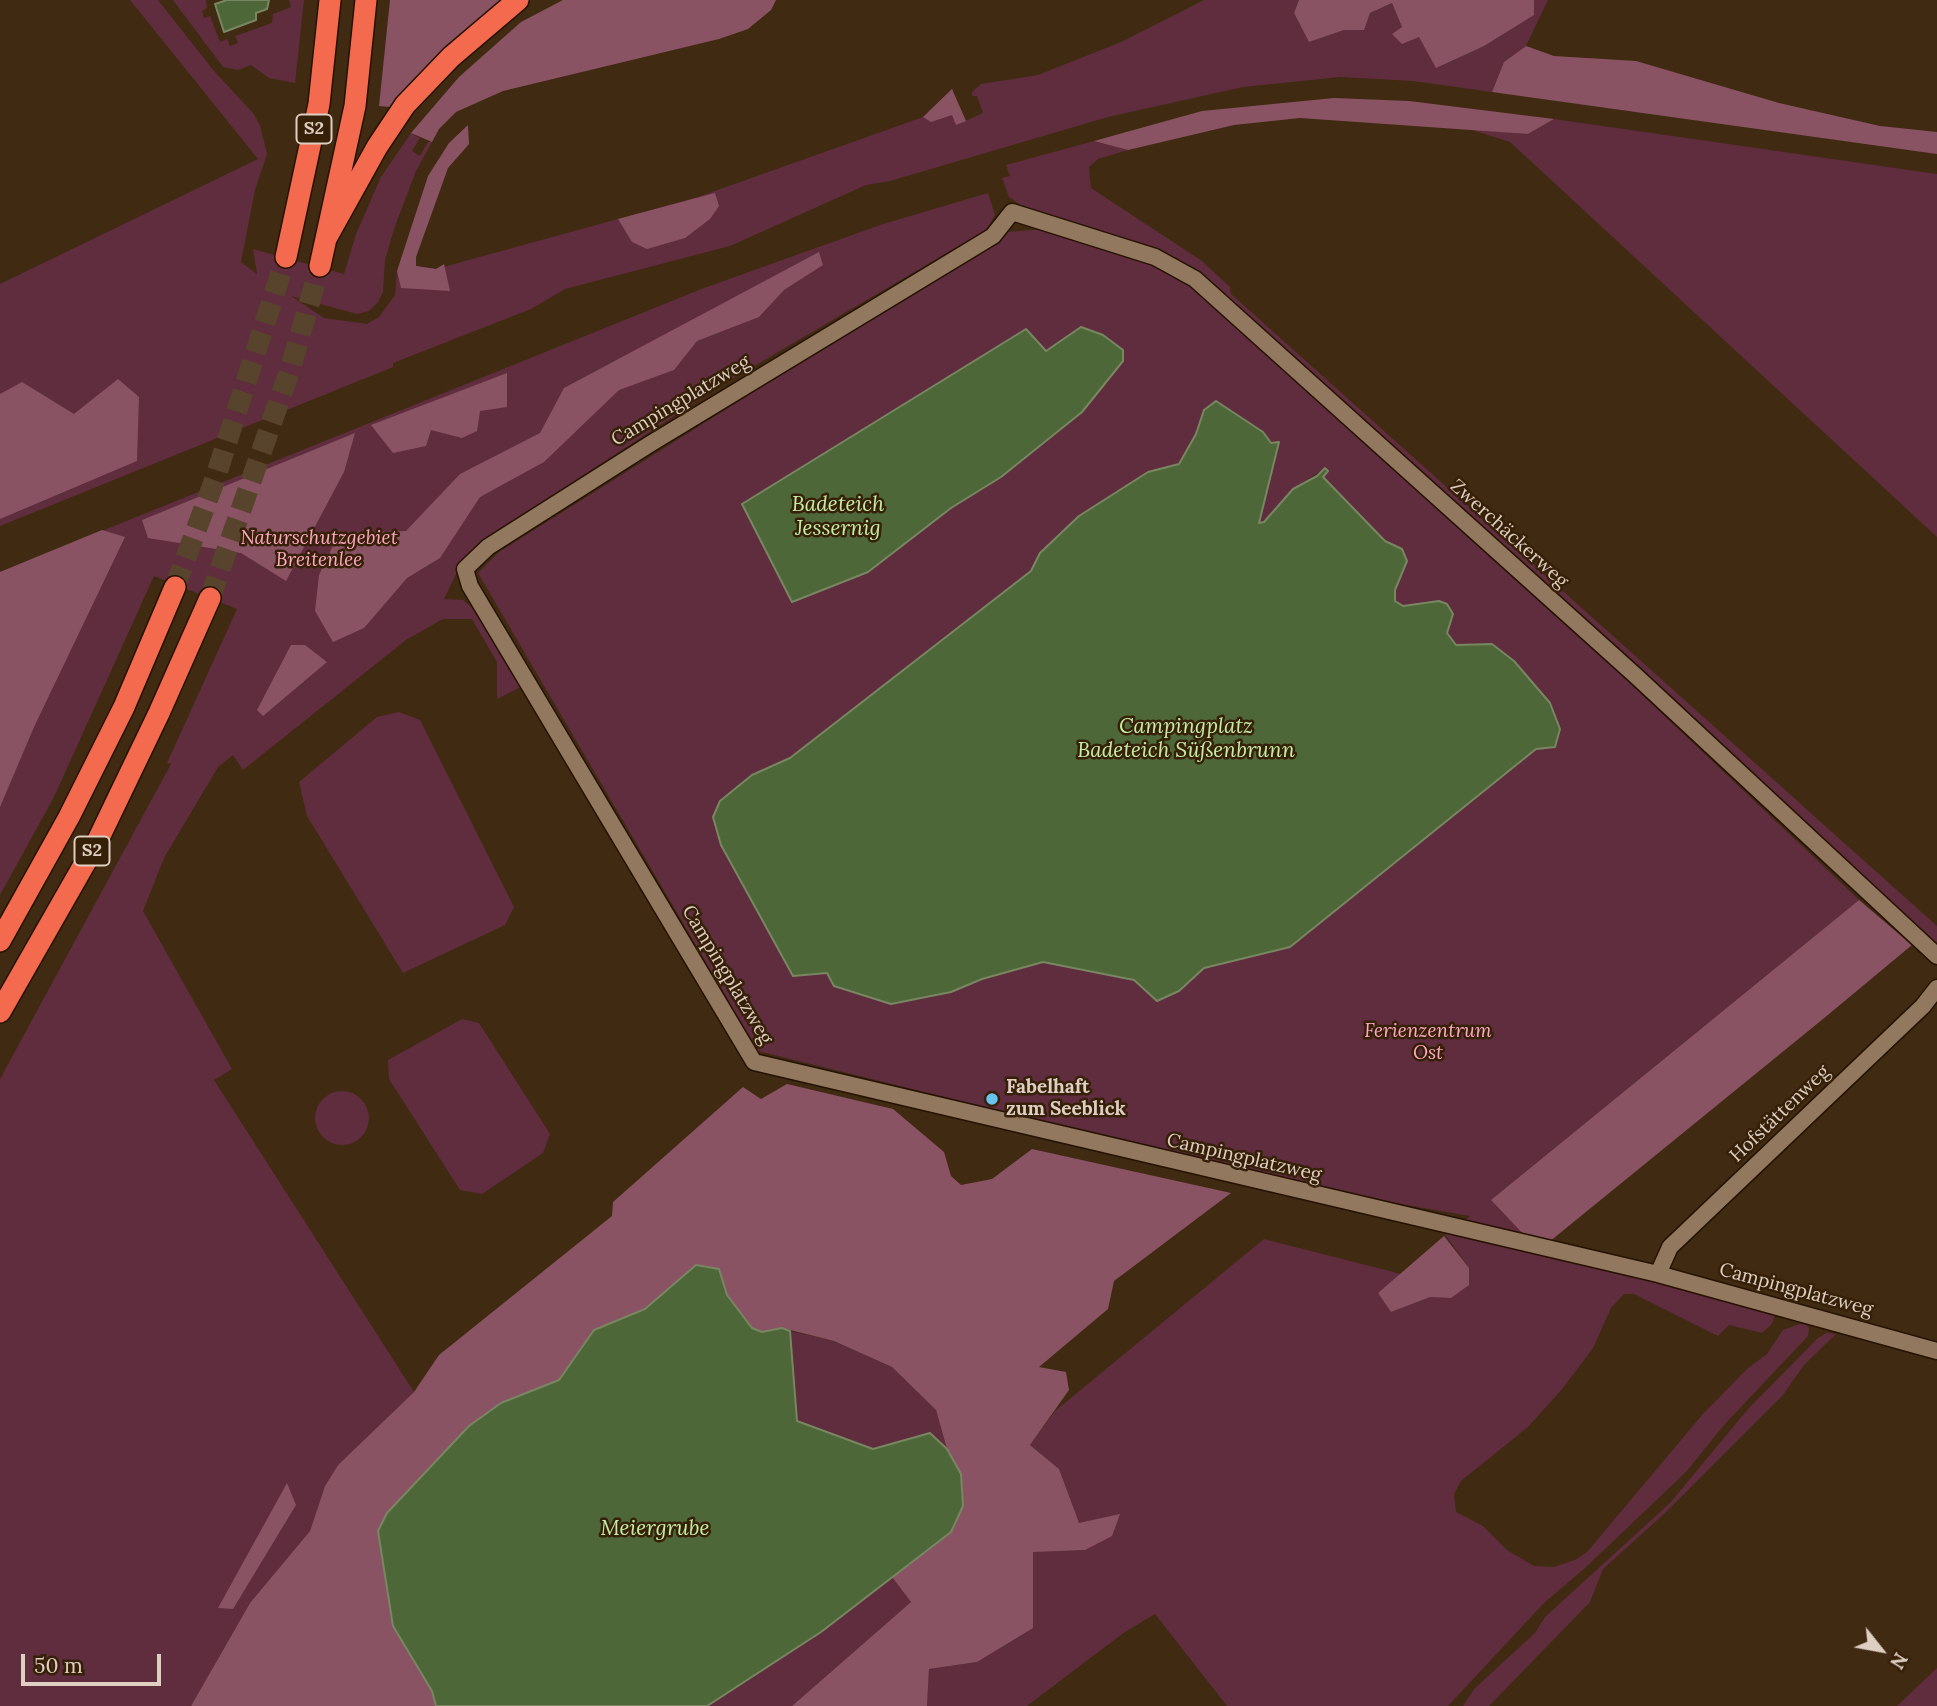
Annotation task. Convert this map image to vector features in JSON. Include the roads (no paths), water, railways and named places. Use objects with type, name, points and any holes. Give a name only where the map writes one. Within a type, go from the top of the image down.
[{"type":"highway","name":"S2","points":[[285,257],[319,104],[330,0]]},
{"type":"highway","name":"S2","points":[[320,266],[355,106],[366,0]]},
{"type":"highway","points":[[327,237],[377,147],[405,105],[451,57],[518,0]]},
{"type":"highway","name":"S2","points":[[0,941],[69,817],[112,732],[175,587]]},
{"type":"highway","name":"S2","points":[[0,1012],[97,842],[159,713],[209,598]]},
{"type":"street","name":"Zwerchäckerweg","points":[[1012,212],[1155,257],[1195,279],[1625,667],[1937,956]]},
{"type":"street","name":"Campingplatzweg","points":[[1012,212],[993,236],[650,444],[488,547],[465,569],[470,586],[754,1062],[1658,1274],[1937,1351]]},
{"type":"street","name":"Hofstättenweg","points":[[1658,1274],[1670,1247],[1923,1006],[1937,988]]},
{"type":"water","points":[[227,0],[269,0],[267,9],[256,13],[256,20],[224,32],[215,4]]},
{"type":"water","name":"Badeteich Jessernig","points":[[1081,327],[1103,335],[1123,350],[1123,361],[1082,412],[1001,477],[951,508],[868,572],[792,602],[742,504],[1026,329],[1046,351]]},
{"type":"water","name":"Campingplatz Badeteich Süßenbrunn","points":[[1216,401],[1263,432],[1271,443],[1279,442],[1259,523],[1264,522],[1293,489],[1317,476],[1325,468],[1328,471],[1323,477],[1385,541],[1402,549],[1407,561],[1395,590],[1395,601],[1403,606],[1439,601],[1447,604],[1453,614],[1447,633],[1456,645],[1492,644],[1514,661],[1550,703],[1560,729],[1555,747],[1536,749],[1290,947],[1204,968],[1179,991],[1157,1001],[1134,980],[1043,962],[982,979],[951,992],[891,1004],[834,986],[827,973],[793,976],[721,845],[713,817],[720,801],[752,775],[790,758],[1031,571],[1040,553],[1079,516],[1148,472],[1179,464],[1196,434],[1204,410]]},
{"type":"water","name":"Meiergrube","points":[[696,1265],[719,1269],[727,1295],[752,1328],[762,1332],[782,1328],[790,1331],[797,1421],[873,1449],[930,1433],[947,1449],[961,1474],[963,1506],[951,1532],[821,1632],[707,1706],[436,1706],[432,1691],[393,1626],[378,1531],[387,1513],[469,1426],[501,1403],[559,1380],[594,1330],[645,1309]]},
{"type":"tunnel","points":[[175,587],[215,479],[286,257]]},
{"type":"tunnel","points":[[210,598],[289,373],[320,266]]},
{"type":"place","name":"Fabelhaft zum Seeblick","points":[[992,1099]]},
{"type":"park label","name":"Naturschutzgebiet Breitenlee","points":[[319,550]]},
{"type":"park label","name":"Ferienzentrum Ost","points":[[1428,1043]]}]
